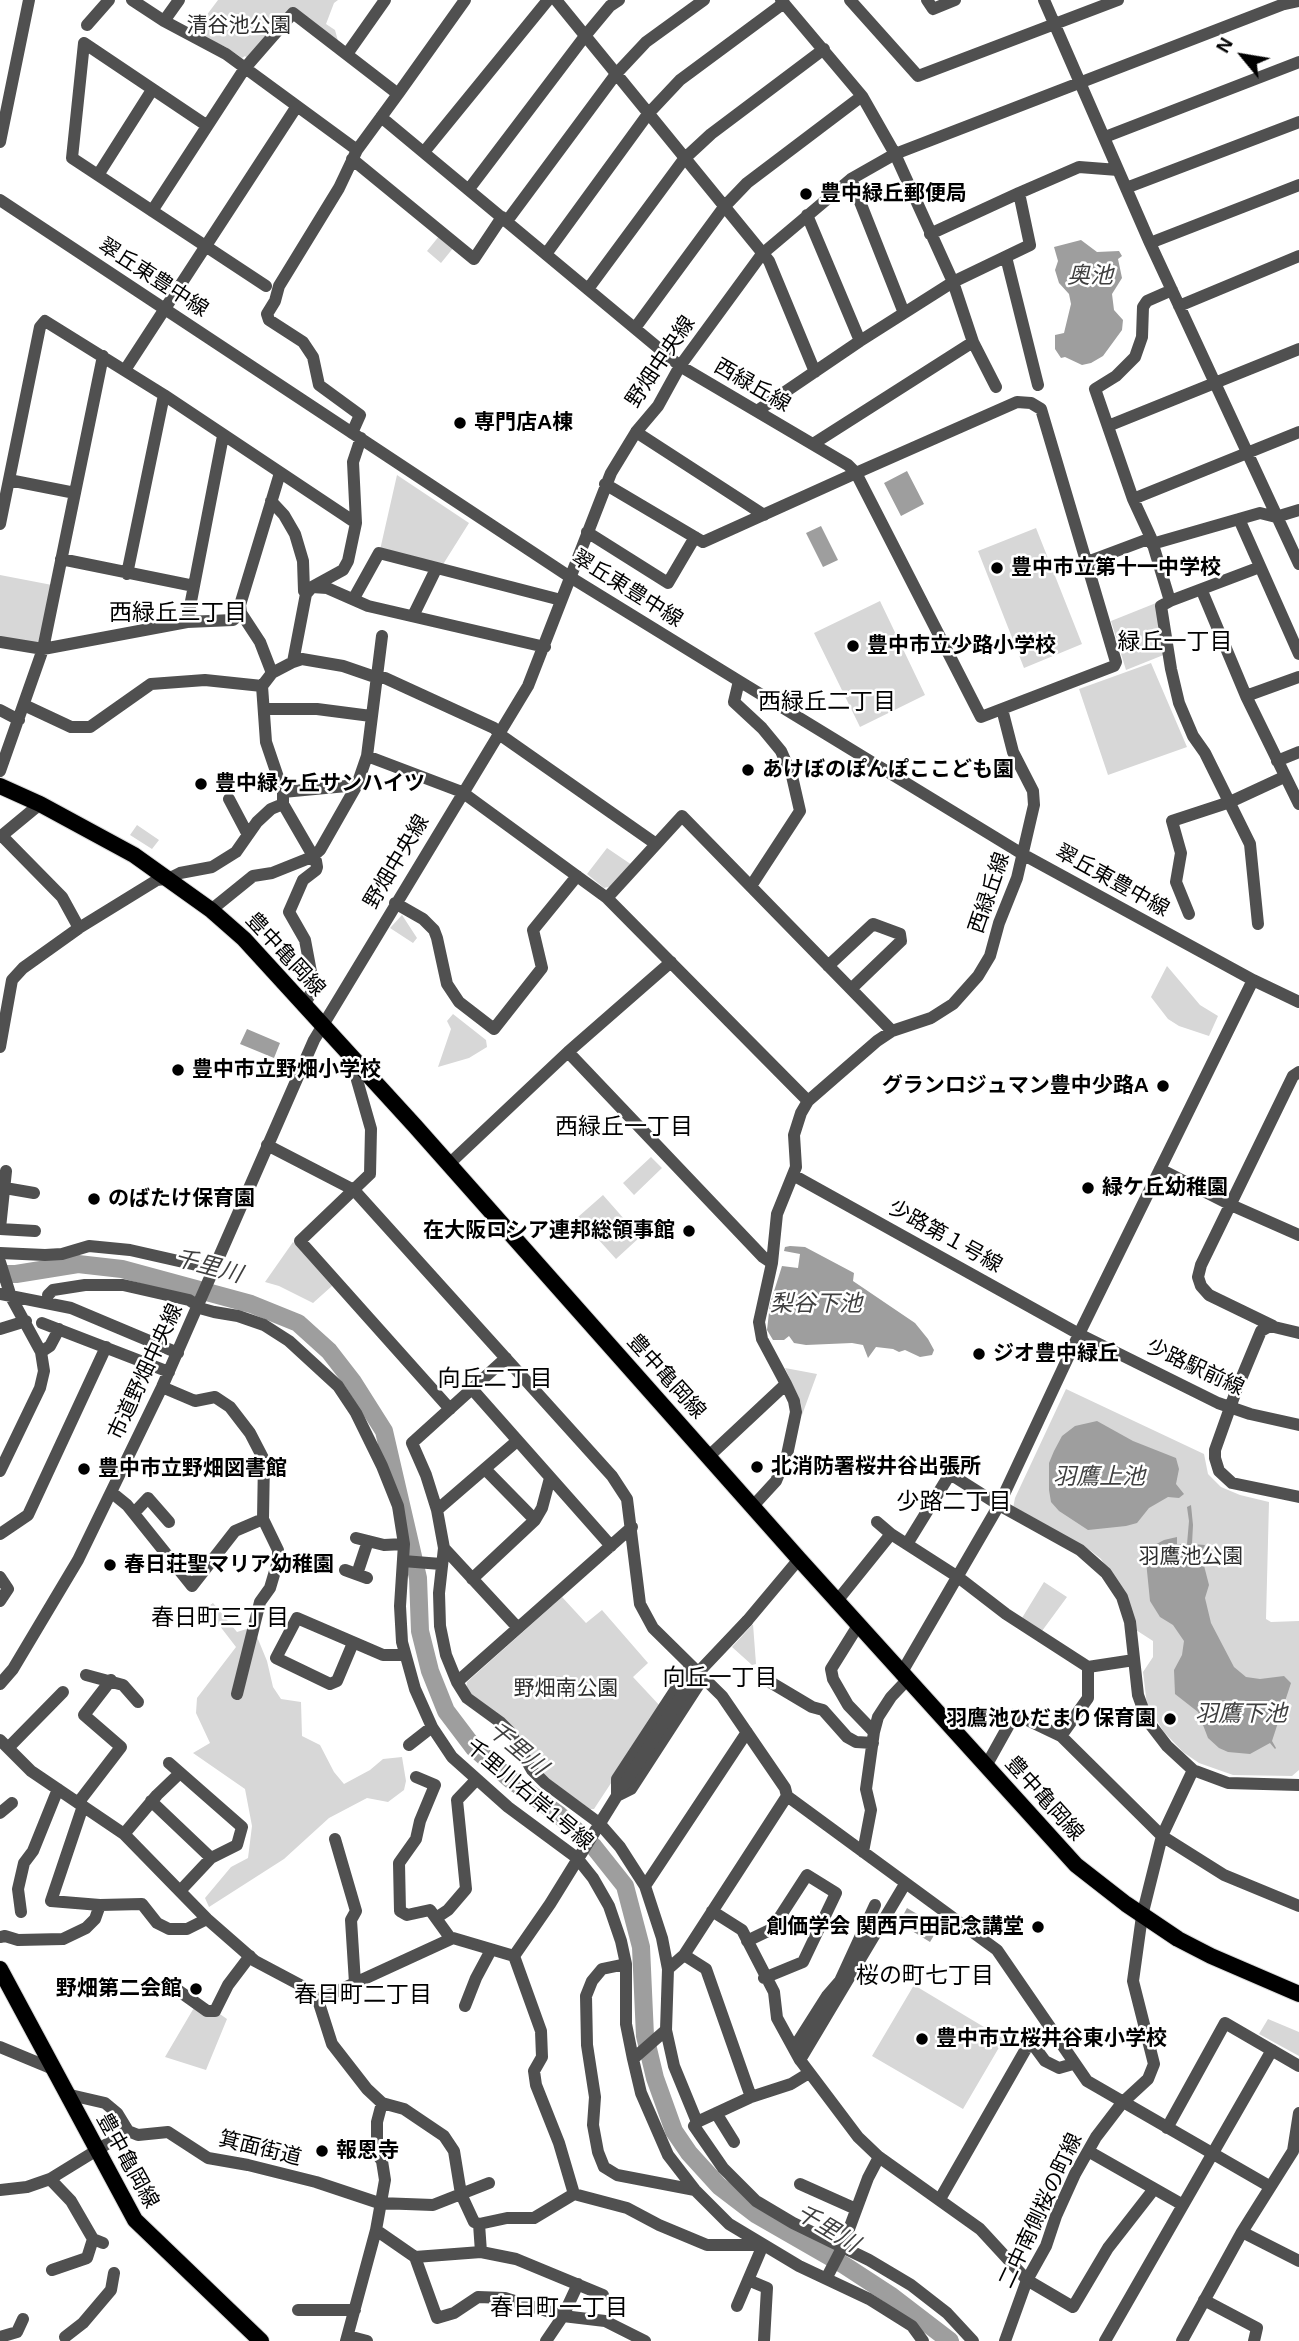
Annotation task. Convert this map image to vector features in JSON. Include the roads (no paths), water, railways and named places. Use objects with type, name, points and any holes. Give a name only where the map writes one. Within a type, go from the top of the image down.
[{"type":"main road","name":"豊中亀岡線","points":[[0,786],[40,804],[134,855],[170,878],[244,939],[449,1164],[799,1559],[1076,1865],[1142,1916],[1211,1956],[1299,1994]]},
{"type":"main road","name":"豊中亀岡線","points":[[0,1969],[135,2220],[261,2341]]},
{"type":"street","points":[[0,142],[29,0]]},
{"type":"street","points":[[87,25],[109,0]]},
{"type":"street","points":[[132,0],[164,21],[226,54],[297,106],[474,259],[616,74],[646,41],[704,0]]},
{"type":"street","points":[[164,21],[179,0]]},
{"type":"street","points":[[347,54],[385,0]]},
{"type":"street","points":[[293,662],[309,590],[343,570],[348,561],[356,523],[353,462],[360,415],[318,385],[313,357],[303,342],[269,320],[267,314],[275,301],[279,286],[339,188],[355,155],[465,0]]},
{"type":"street","points":[[424,152],[548,0]]},
{"type":"street","points":[[556,0],[769,261],[815,372]]},
{"type":"street","points":[[469,190],[585,36],[619,0]]},
{"type":"street","points":[[850,0],[918,76],[1118,0]]},
{"type":"street","points":[[927,0],[933,9],[955,0]]},
{"type":"street","points":[[1044,0],[1150,243],[1299,564]]},
{"type":"street","name":"野畑中央線","points":[[322,1025],[528,686],[605,484],[636,432],[658,406],[680,366],[761,254],[851,179],[895,154],[1284,4],[1299,1]]},
{"type":"street","points":[[546,254],[648,114],[680,80],[783,2],[862,96],[895,154],[953,282],[973,342],[996,387]]},
{"type":"street","points":[[152,211],[245,68],[293,13],[398,94]]},
{"type":"street","points":[[206,125],[84,43],[72,158],[266,286]]},
{"type":"street","points":[[588,289],[684,159],[711,134],[824,49]]},
{"type":"street","points":[[1105,137],[1299,62]]},
{"type":"street","points":[[98,176],[152,90]]},
{"type":"street","points":[[635,328],[724,207],[747,183],[862,96]]},
{"type":"street","points":[[125,370],[297,106]]},
{"type":"street","name":"西緑丘線","points":[[381,117],[680,366],[848,465],[856,473],[981,717],[1002,709],[1013,752],[1032,791],[1034,805],[1024,855],[990,956],[978,976],[953,1004],[939,1014],[892,1031],[877,1041],[808,1101],[795,1126],[796,1159],[778,1214],[772,1263],[758,1327],[794,1401],[796,1412],[788,1455],[776,1480],[753,1506]]},
{"type":"street","points":[[1126,188],[1299,122]]},
{"type":"street","points":[[930,234],[1079,167],[1118,170]]},
{"type":"street","points":[[851,179],[904,313]]},
{"type":"street","points":[[1150,243],[1299,185]]},
{"type":"street","points":[[757,411],[953,282],[1030,245],[1019,193]]},
{"type":"street","name":"翠丘東豊中線","points":[[0,200],[570,577],[1024,855],[1253,980],[1299,1002]]},
{"type":"street","points":[[807,215],[860,341]]},
{"type":"street","points":[[1006,257],[1038,385]]},
{"type":"street","points":[[1179,306],[1299,257]]},
{"type":"street","points":[[1170,601],[1152,541],[1133,499],[1095,389],[1116,376],[1135,357],[1142,337],[1143,307],[1147,301],[1172,290]]},
{"type":"street","points":[[0,524],[40,327],[45,321],[125,370],[356,523]]},
{"type":"street","points":[[813,444],[973,342]]},
{"type":"street","points":[[1108,426],[1299,349]]},
{"type":"street","points":[[0,771],[43,649],[103,356]]},
{"type":"street","points":[[127,574],[163,396]]},
{"type":"street","points":[[605,484],[703,542],[1017,402],[1031,403],[1041,409],[1116,662],[1114,666],[1002,709]]},
{"type":"street","points":[[636,432],[764,514]]},
{"type":"street","points":[[1133,499],[1299,432]]},
{"type":"street","points":[[187,622],[223,436]]},
{"type":"street","points":[[272,673],[260,642],[241,612],[240,605],[280,473]]},
{"type":"street","points":[[9,480],[75,494]]},
{"type":"street","points":[[271,501],[284,515],[295,534],[303,561],[304,591],[327,587],[368,606],[545,647]]},
{"type":"street","points":[[1087,562],[1152,541],[1260,513],[1276,517],[1299,510]]},
{"type":"street","points":[[1239,519],[1299,654]]},
{"type":"street","points":[[587,532],[668,583],[695,537]]},
{"type":"street","points":[[354,598],[379,553],[561,600]]},
{"type":"street","points":[[61,559],[194,586]]},
{"type":"street","points":[[1258,924],[1250,844],[1205,753],[1193,736],[1179,703],[1161,606],[1260,567]]},
{"type":"street","points":[[412,616],[436,569]]},
{"type":"street","points":[[1202,591],[1246,696],[1299,804]]},
{"type":"street","points":[[0,642],[43,649],[187,622],[233,620],[241,612]]},
{"type":"street","points":[[211,910],[253,876],[272,873],[312,857],[320,850],[357,786],[367,756],[382,636]]},
{"type":"street","points":[[304,1005],[314,988],[308,951],[289,912],[303,880],[316,870],[316,861],[283,798],[266,742],[262,685],[272,673],[293,662],[302,659],[343,666],[384,678],[494,729],[656,844]]},
{"type":"street","points":[[1246,696],[1299,677]]},
{"type":"street","points":[[24,705],[71,727],[90,727],[151,684],[205,680],[262,685]]},
{"type":"street","points":[[739,681],[734,702],[781,751],[792,776],[800,811],[800,815],[751,886]]},
{"type":"street","points":[[265,709],[317,709],[371,716]]},
{"type":"street","points":[[0,710],[19,720]]},
{"type":"street","points":[[1277,761],[1299,752]]},
{"type":"street","points":[[367,756],[463,792],[607,898],[808,1101]]},
{"type":"street","points":[[1189,914],[1176,882],[1181,853],[1172,821],[1230,802],[1284,777]]},
{"type":"street","points":[[0,1047],[12,980],[23,968],[79,928],[157,880],[212,867],[236,852],[257,822],[283,798],[357,786]]},
{"type":"street","points":[[229,799],[248,835]]},
{"type":"street","points":[[40,804],[1,836],[62,897],[79,928]]},
{"type":"street","points":[[607,898],[682,816],[892,1031]]},
{"type":"street","points":[[395,903],[423,919],[434,930],[447,984],[459,1002],[494,1029],[542,968],[533,930],[577,876]]},
{"type":"street","points":[[828,966],[873,924],[900,934],[901,940],[851,989]]},
{"type":"street","points":[[449,1164],[568,1052],[671,962]]},
{"type":"street","points":[[863,1852],[871,1810],[866,1789],[878,1717],[905,1675],[999,1505],[1079,1334],[1253,980]]},
{"type":"street","name":"市道野畑中央線","points":[[0,1685],[13,1669],[78,1560],[178,1353],[267,1144],[322,1025]]},
{"type":"street","points":[[568,1052],[763,1258],[772,1263]]},
{"type":"street","points":[[363,1070],[357,1080],[371,1129],[370,1174],[300,1241],[450,1409]]},
{"type":"street","points":[[1299,1072],[1293,1076],[1201,1265],[1199,1282],[1209,1295],[1273,1326],[1299,1333]]},
{"type":"street","points":[[267,1144],[354,1190],[612,1476],[627,1499],[640,1604],[653,1628],[722,1696],[785,1788],[787,1796],[905,1884],[977,1933],[996,1950],[1087,2081],[1269,2186]]},
{"type":"street","points":[[1160,1169],[1299,1235]]},
{"type":"street","points":[[6,1171],[0,1228],[35,1231]]},
{"type":"street","name":"少路第１号線","points":[[793,1174],[1079,1334]]},
{"type":"street","points":[[5,1188],[34,1193]]},
{"type":"street","points":[[0,1253],[54,1255],[89,1246],[130,1250],[213,1271]]},
{"type":"street","points":[[0,1262],[6,1294],[26,1321],[41,1352],[44,1371],[40,1388],[0,1471]]},
{"type":"street","name":"千里川右岸1号線","points":[[48,1295],[50,1291],[85,1285],[123,1285],[189,1300],[200,1304],[203,1309],[238,1315],[264,1325],[289,1341],[338,1385],[356,1413],[383,1466],[398,1506],[404,1544],[400,1605],[405,1655],[415,1689],[432,1727],[452,1757],[508,1807],[578,1857],[610,1908],[626,1964],[626,2024],[633,2059],[641,2093],[668,2155],[695,2190],[729,2224],[799,2266],[869,2299],[912,2326],[923,2341]]},
{"type":"street","points":[[6,1294],[71,1308],[178,1353]]},
{"type":"street","points":[[0,1329],[26,1321]]},
{"type":"street","points":[[42,1323],[169,1372]]},
{"type":"street","points":[[1273,1326],[1265,1327],[1261,1331],[1215,1450],[1216,1465],[1222,1476],[1237,1485],[1299,1497]]},
{"type":"street","points":[[41,1352],[50,1346],[59,1329]]},
{"type":"street","name":"少路駅前線","points":[[1079,1334],[1231,1408],[1299,1425]]},
{"type":"street","points":[[0,1534],[28,1515],[106,1348]]},
{"type":"street","points":[[506,1358],[412,1443],[426,1475],[444,1548],[441,1564],[440,1626],[446,1655],[467,1699],[500,1722],[510,1732],[532,1770],[620,1847],[645,1886],[662,1938],[668,1969],[666,2030],[674,2066],[697,2122]]},
{"type":"street","points":[[709,1457],[786,1384]]},
{"type":"street","points":[[162,1387],[195,1401],[215,1397],[230,1407],[248,1431],[264,1460],[263,1519],[278,1550],[278,1560],[270,1588],[260,1601],[237,1694]]},
{"type":"street","points":[[472,1389],[611,1546]]},
{"type":"street","points":[[436,1510],[517,1441]]},
{"type":"street","points":[[485,1469],[535,1520]]},
{"type":"street","points":[[907,1544],[950,1474],[1080,1550],[1106,1573],[1122,1597],[1130,1622],[1138,1695],[1147,1720],[1167,1746],[1194,1770],[1228,1783],[1299,1785]]},
{"type":"street","points":[[472,1579],[535,1520],[542,1508],[550,1478]]},
{"type":"street","points":[[111,1492],[134,1513],[192,1586],[235,1531],[263,1519]]},
{"type":"street","points":[[134,1513],[148,1498],[169,1522]]},
{"type":"street","points":[[877,1522],[958,1577],[1006,1614],[1087,1667],[1135,1660]]},
{"type":"street","points":[[457,1682],[632,1527]]},
{"type":"street","points":[[837,1601],[891,1534]]},
{"type":"street","points":[[356,1574],[362,1539],[384,1545],[404,1544]]},
{"type":"street","points":[[444,1548],[518,1628]]},
{"type":"street","points":[[514,1956],[550,1904],[693,1678],[747,1621],[799,1559]]},
{"type":"street","points":[[403,1561],[441,1564]]},
{"type":"street","points":[[0,1577],[8,1589],[0,1601]]},
{"type":"street","points":[[353,1643],[337,1681],[330,1684],[276,1658],[297,1618],[383,1655],[405,1655]]},
{"type":"street","points":[[859,1625],[831,1669],[833,1679],[848,1705],[873,1738]]},
{"type":"street","points":[[620,1791],[617,1779],[691,1666]]},
{"type":"street","points":[[1060,1736],[1088,1698],[1087,1667]]},
{"type":"street","points":[[86,1675],[123,1685],[138,1702]]},
{"type":"street","points":[[620,1791],[632,1789],[703,1678]]},
{"type":"street","points":[[111,1680],[83,1715],[121,1747],[81,1805],[51,1901],[100,1905],[142,1904],[157,1923],[169,1929],[187,1929],[207,1919]]},
{"type":"street","points":[[770,1682],[811,1707],[823,1710],[847,1737],[856,1742],[873,1738]]},
{"type":"street","points":[[63,1692],[4,1744],[31,1770],[124,1834],[207,1919],[250,1956],[304,1987],[318,2000],[332,2044],[367,2089],[382,2103],[404,2109],[444,2136],[454,2151],[461,2194],[474,2222],[479,2224],[507,2218],[534,2218],[574,2194],[627,2207],[659,2225],[707,2245],[763,2245],[737,2305]]},
{"type":"street","points":[[986,1766],[1015,1714],[1060,1736],[1162,1836],[1224,1875],[1299,1906]]},
{"type":"street","points":[[409,1745],[432,1727]]},
{"type":"street","points":[[645,1886],[747,1732]]},
{"type":"street","points":[[169,1763],[242,1826],[237,1845],[211,1858],[180,1891]]},
{"type":"street","points":[[1142,1916],[1162,1836],[1194,1770]]},
{"type":"street","points":[[124,1834],[151,1801],[180,1773]]},
{"type":"street","points":[[416,1777],[435,1785],[420,1821],[416,1839],[399,1863],[400,1912],[407,1915],[430,1910],[451,1939],[514,1956]]},
{"type":"street","points":[[436,1918],[448,1910],[466,1889],[457,1800],[475,1780]]},
{"type":"street","points":[[21,1912],[18,1889],[24,1863],[33,1851],[58,1789]]},
{"type":"street","points":[[668,1969],[684,1955],[787,1796]]},
{"type":"street","points":[[151,1801],[211,1858]]},
{"type":"street","points":[[0,1813],[12,1802]]},
{"type":"street","points":[[335,1839],[356,1911],[351,1920],[355,1983]]},
{"type":"street","points":[[747,1941],[772,1929],[807,1875],[836,1893],[803,1962],[764,1978]]},
{"type":"street","points":[[797,2054],[905,1884]]},
{"type":"street","points":[[0,1937],[18,1940],[63,1939],[86,1928],[95,1919],[100,1905]]},
{"type":"street","points":[[797,2054],[839,1981],[875,1905]]},
{"type":"street","points":[[712,1910],[742,1930],[764,1978],[774,1992],[777,2018],[797,2054],[858,2137],[879,2157],[980,2229],[1027,2280],[1073,2307],[1108,2248],[1154,2189]]},
{"type":"street","name":"二中南側桜の町線","points":[[1004,2341],[1027,2280],[1046,2246],[1056,2216],[1088,2151],[1122,2103],[1148,2079],[1154,2064],[1133,1981],[1142,1916]]},
{"type":"street","points":[[318,2000],[451,1939]]},
{"type":"street","points":[[471,2001],[476,1978],[491,1950]]},
{"type":"street","points":[[684,1955],[706,1969],[751,2097]]},
{"type":"street","points":[[172,1986],[207,2011],[215,2011],[228,1985],[250,1956]]},
{"type":"street","points":[[514,1956],[541,2031],[542,2057],[534,2071],[536,2085],[559,2143],[574,2194]]},
{"type":"street","points":[[626,1964],[602,1969],[592,1981],[586,1996],[587,2045],[595,2097],[593,2125],[598,2152],[604,2167],[617,2175],[695,2190]]},
{"type":"street","points":[[1167,2128],[1225,2023],[1299,2066]]},
{"type":"street","points":[[633,2059],[666,2030]]},
{"type":"street","points":[[940,2199],[1027,2048],[1034,2046],[1045,2061],[1059,2068],[1073,2064]]},
{"type":"street","points":[[0,2048],[53,2069]]},
{"type":"street","points":[[1105,2341],[1272,2050]]},
{"type":"street","points":[[809,2073],[791,2084],[751,2097],[716,2113],[694,2126],[723,2168],[756,2201],[793,2224],[911,2285],[947,2312],[973,2341]]},
{"type":"street","points":[[0,2190],[27,2187],[50,2179],[128,2132],[117,2113],[105,2103],[66,2094]]},
{"type":"street","points":[[367,2341],[347,2338],[376,2231],[385,2180],[382,2161],[377,2154],[377,2122],[382,2103]]},
{"type":"street","points":[[1182,2341],[1242,2232],[1293,2151],[1299,2112]]},
{"type":"street","points":[[716,2113],[734,2142]]},
{"type":"street","name":"箕面街道","points":[[128,2132],[138,2135],[168,2132],[208,2158],[316,2182],[379,2203],[433,2205],[489,2183]]},
{"type":"street","points":[[1088,2151],[1183,2205]]},
{"type":"street","points":[[827,2277],[842,2248],[867,2178],[879,2157]]},
{"type":"street","points":[[50,2179],[71,2201],[98,2241],[87,2258],[52,2270]]},
{"type":"street","points":[[800,2184],[856,2210]]},
{"type":"street","points":[[479,2224],[481,2252]]},
{"type":"street","points":[[376,2231],[415,2257],[437,2318],[454,2313],[478,2297],[505,2298],[522,2301],[563,2316],[605,2321],[645,2341]]},
{"type":"street","points":[[1242,2232],[1299,2261]]},
{"type":"street","points":[[415,2257],[481,2252],[516,2259],[603,2295]]},
{"type":"street","points":[[62,2340],[83,2323],[111,2290],[114,2273]]},
{"type":"street","points":[[748,2280],[767,2288],[765,2341]]},
{"type":"street","points":[[546,2341],[563,2316],[578,2284]]},
{"type":"street","points":[[1204,2300],[1257,2328],[1254,2341]]},
{"type":"street","points":[[298,2310],[355,2310]]},
{"type":"street","points":[[0,2337],[17,2332],[23,2319]]},
{"type":"water","name":"奥池","points":[[1081,240],[1097,252],[1119,251],[1122,256],[1118,259],[1122,278],[1112,294],[1114,310],[1123,320],[1122,330],[1103,356],[1082,365],[1065,357],[1061,358],[1055,349],[1055,335],[1064,333],[1071,304],[1069,294],[1059,283],[1055,270],[1058,261],[1054,247]]},
{"type":"water","points":[[907,471],[924,504],[901,516],[884,483]]},
{"type":"water","points":[[821,526],[838,560],[823,567],[806,533]]},
{"type":"water","points":[[247,1029],[280,1043],[274,1058],[240,1044]]},
{"type":"water","name":"梨谷下池","points":[[785,1247],[805,1247],[854,1273],[853,1281],[915,1323],[934,1350],[932,1355],[920,1357],[905,1350],[899,1352],[876,1347],[868,1358],[863,1345],[806,1345],[794,1343],[789,1336],[784,1340],[773,1340],[767,1330],[770,1304],[782,1266],[798,1268],[800,1254],[784,1251]]},
{"type":"water","name":"羽鷹上池","points":[[1097,1421],[1133,1441],[1176,1458],[1179,1469],[1176,1484],[1184,1494],[1179,1498],[1168,1497],[1149,1508],[1137,1523],[1126,1526],[1088,1530],[1059,1511],[1051,1502],[1049,1490],[1049,1463],[1054,1451],[1062,1436],[1075,1426]]},
{"type":"water","name":"羽鷹下池","points":[[1191,1505],[1192,1544],[1205,1545],[1201,1554],[1209,1585],[1205,1598],[1211,1623],[1234,1667],[1246,1677],[1260,1679],[1284,1676],[1291,1683],[1272,1741],[1275,1749],[1270,1743],[1250,1754],[1228,1752],[1219,1748],[1208,1738],[1198,1712],[1175,1694],[1174,1670],[1182,1655],[1184,1641],[1173,1625],[1160,1617],[1150,1601],[1146,1561],[1149,1548],[1164,1540],[1177,1537],[1177,1544],[1187,1544],[1187,1507]]},
{"type":"water","points":[[907,1908],[939,1927],[930,1942],[899,1923]]},
{"type":"waterway","name":"千里川","points":[[0,1274],[78,1264],[122,1269],[251,1304],[298,1323],[329,1351],[353,1382],[384,1431],[418,1578],[420,1631],[430,1671],[446,1711],[474,1748],[511,1780],[558,1814],[594,1847],[625,1886],[641,1947],[645,2036],[655,2078],[674,2131],[689,2153],[719,2186],[757,2215],[890,2295],[950,2341]]},
{"type":"place","name":"豊中緑丘郵便局","points":[[806,194]]},
{"type":"place","name":"専門店A棟","points":[[460,423]]},
{"type":"place","name":"豊中市立第十一中学校","points":[[997,568]]},
{"type":"place","name":"豊中市立少路小学校","points":[[853,646]]},
{"type":"place","name":"あけぼのぽんぽここども園","points":[[748,770]]},
{"type":"place","name":"豊中緑ヶ丘サンハイツ","points":[[201,784]]},
{"type":"place","name":"豊中市立野畑小学校","points":[[178,1070]]},
{"type":"place","name":"グランロジュマン豊中少路A","points":[[1163,1086]]},
{"type":"place","name":"緑ケ丘幼稚園","points":[[1088,1188]]},
{"type":"place","name":"のばたけ保育園","points":[[94,1199]]},
{"type":"place","name":"在大阪ロシア連邦総領事館","points":[[689,1231]]},
{"type":"place","name":"ジオ豊中緑丘","points":[[979,1354]]},
{"type":"place","name":"北消防署桜井谷出張所","points":[[757,1467]]},
{"type":"place","name":"豊中市立野畑図書館","points":[[84,1469]]},
{"type":"place","name":"春日荘聖マリア幼稚園","points":[[110,1565]]},
{"type":"place","name":"羽鷹池ひだまり保育園","points":[[1170,1719]]},
{"type":"place","name":"創価学会 関西戸田記念講堂","points":[[1038,1927]]},
{"type":"place","name":"野畑第二会館","points":[[196,1989]]},
{"type":"place","name":"豊中市立桜井谷東小学校","points":[[922,2039]]},
{"type":"place","name":"報恩寺","points":[[322,2151]]},
{"type":"district","name":"西緑丘三丁目","points":[[178,614]]},
{"type":"district","name":"緑丘一丁目","points":[[1175,643]]},
{"type":"district","name":"西緑丘二丁目","points":[[827,703]]},
{"type":"district","name":"西緑丘一丁目","points":[[624,1128]]},
{"type":"district","name":"向丘二丁目","points":[[495,1380]]},
{"type":"district","name":"少路二丁目","points":[[954,1503]]},
{"type":"district","name":"春日町三丁目","points":[[220,1619]]},
{"type":"district","name":"向丘一丁目","points":[[720,1679]]},
{"type":"district","name":"桜の町七丁目","points":[[925,1977]]},
{"type":"district","name":"春日町二丁目","points":[[363,1996]]},
{"type":"district","name":"春日町一丁目","points":[[559,2309]]},
{"type":"park label","name":"清谷池公園","points":[[239,26]]},
{"type":"park label","name":"羽鷹池公園","points":[[1191,1557]]},
{"type":"park label","name":"野畑南公園","points":[[566,1689]]}]
